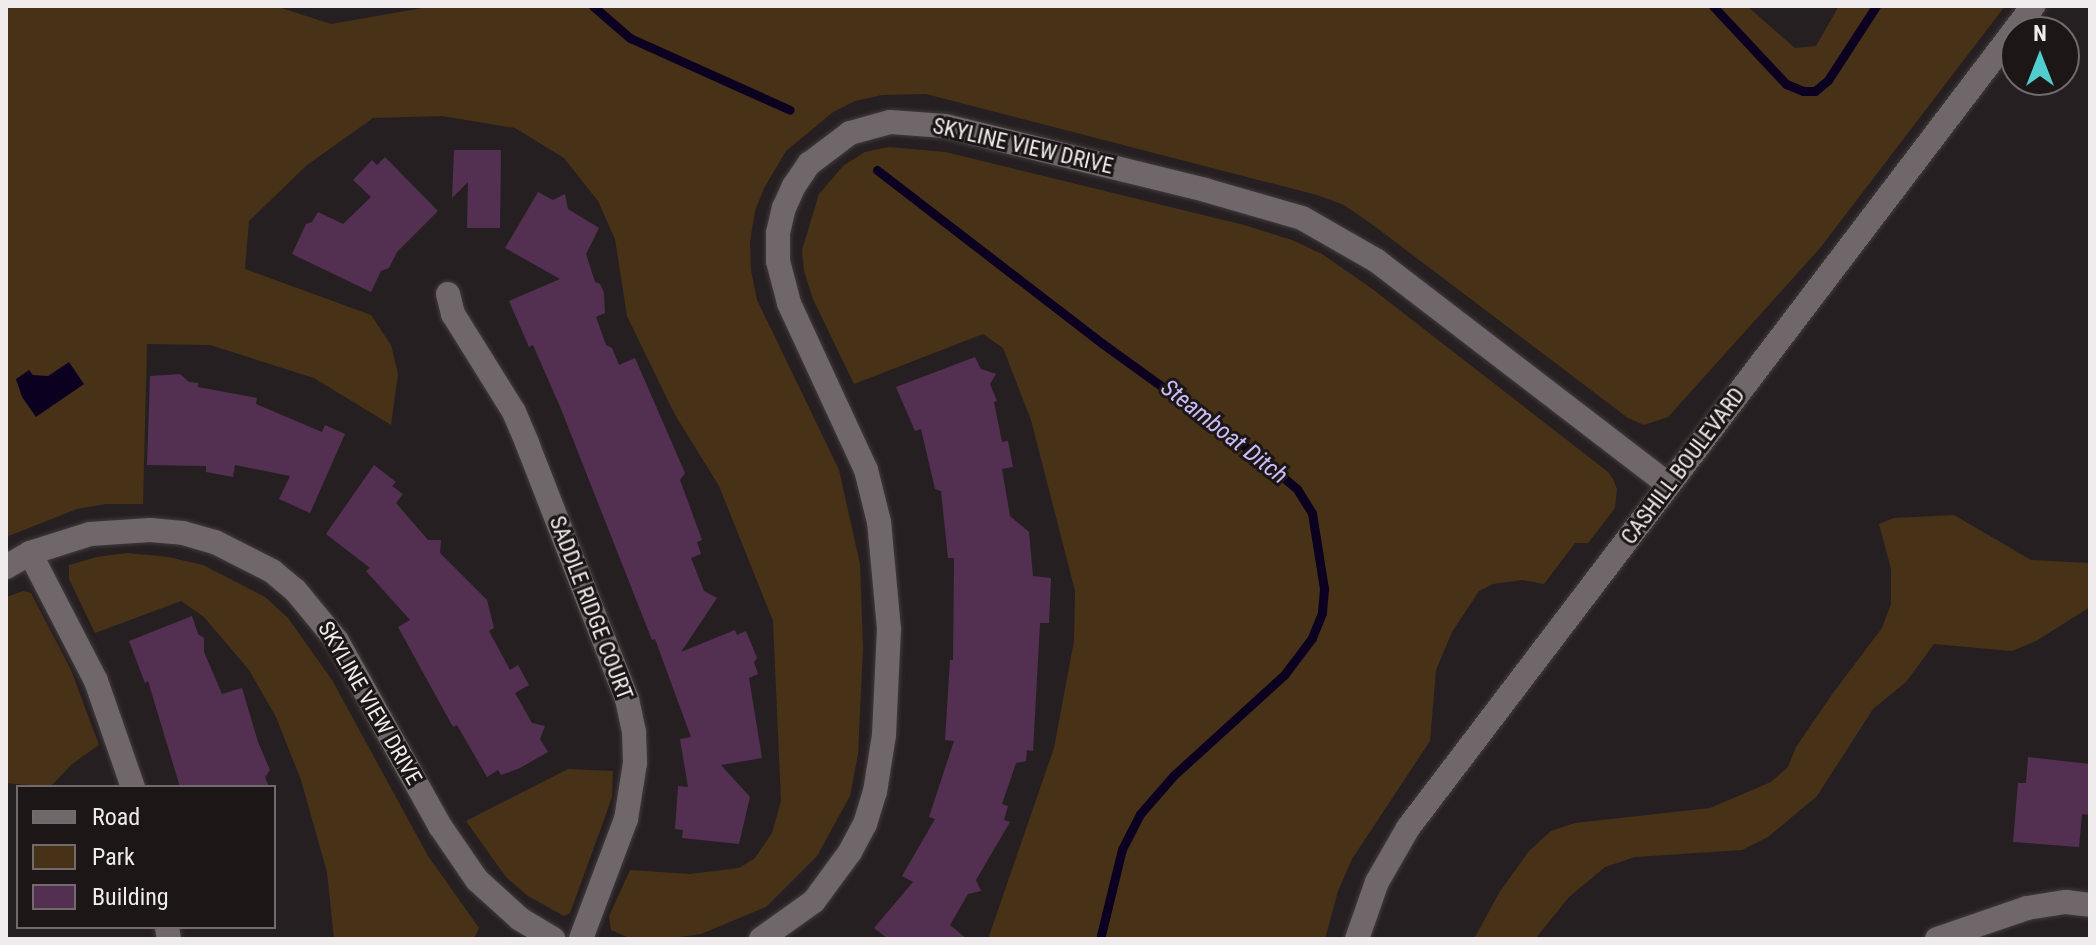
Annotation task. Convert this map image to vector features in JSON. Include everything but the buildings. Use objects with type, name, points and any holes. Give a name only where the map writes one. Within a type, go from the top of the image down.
[{"type":"street","name":"CASHILL BOULEVARD","points":[[1357,939],[1377,882],[1408,828],[2033,6]]},
{"type":"street","name":"SKYLINE VIEW DRIVE","points":[[761,939],[814,901],[850,852],[865,824],[875,792],[884,735],[889,629],[879,522],[866,470],[789,303],[778,261],[778,233],[794,186],[809,164],[850,133],[890,122],[945,126],[1205,190],[1302,218],[1377,261],[1668,484]]},
{"type":"street","name":"SADDLE RIDGE COURT","points":[[448,294],[453,314],[514,412],[627,699],[632,721],[635,763],[629,808],[581,939]]},
{"type":"street","name":"SKYLINE VIEW DRIVE","points":[[6,567],[30,553],[90,534],[150,530],[183,533],[215,542],[272,571],[315,611],[344,651],[440,826],[477,880],[520,919],[553,939]]},
{"type":"street","points":[[30,553],[96,681],[132,785]]},
{"type":"street","points":[[1937,939],[2027,908],[2066,902],[2090,905]]},
{"type":"green space","points":[[6,6],[275,6],[331,24],[434,6],[1747,6],[1795,48],[1816,46],[1839,6],[2005,6],[1820,248],[1668,417],[1644,425],[1628,418],[1344,205],[1317,195],[926,94],[882,95],[855,101],[833,112],[786,151],[764,188],[755,211],[750,241],[751,270],[757,300],[839,470],[860,564],[863,648],[858,754],[850,796],[817,856],[766,907],[701,934],[666,939],[631,939],[611,930],[609,916],[630,870],[690,874],[739,868],[755,858],[772,833],[781,801],[773,621],[719,486],[674,413],[627,316],[615,239],[598,201],[564,158],[515,128],[442,116],[373,118],[307,165],[249,221],[245,269],[371,315],[391,345],[398,374],[391,425],[314,378],[210,345],[147,344],[143,504],[106,504],[77,509],[6,537]]},
{"type":"green space","points":[[889,147],[945,152],[1244,225],[1292,240],[1322,254],[1371,288],[1613,479],[1617,489],[1615,508],[1588,543],[1575,543],[1544,584],[1522,580],[1493,584],[1479,591],[1452,632],[1436,670],[1430,741],[1352,859],[1338,891],[1325,939],[988,939],[1054,748],[1074,641],[1075,591],[1031,420],[1003,348],[983,334],[854,384],[813,299],[804,271],[802,250],[819,194],[843,166],[865,152]]},
{"type":"green space","points":[[1954,515],[2031,560],[2090,563],[2090,607],[2036,641],[2012,651],[1934,644],[1906,682],[1873,709],[1817,796],[1768,837],[1742,850],[1635,857],[1605,867],[1569,897],[1535,939],[1474,939],[1499,893],[1529,851],[1551,831],[1575,823],[1710,808],[1771,782],[1788,767],[1796,747],[1882,628],[1891,604],[1891,569],[1879,524],[1894,518]]},
{"type":"green space","points":[[127,553],[168,557],[203,565],[265,597],[288,618],[332,680],[428,856],[479,928],[474,939],[334,939],[327,872],[301,780],[276,717],[249,670],[204,617],[181,601],[95,633],[69,579],[69,565]]},
{"type":"green space","points":[[23,591],[31,593],[71,670],[99,745],[72,764],[52,785],[6,783],[6,597]]},
{"type":"green space","points":[[568,769],[613,771],[612,797],[570,913],[564,916],[528,896],[506,877],[466,821]]},
{"type":"shaded area","points":[[69,362],[84,384],[36,417],[22,397],[16,379],[29,370],[33,375],[48,376]]},
{"type":"waterway","name":"Steamboat Ditch","points":[[593,6],[630,38],[790,110]]},
{"type":"waterway","name":"Steamboat Ditch","points":[[1713,6],[1786,84],[1803,91],[1815,91],[1828,80],[1876,6]]},
{"type":"waterway","name":"Steamboat Ditch","points":[[877,170],[1103,344],[1254,453],[1297,489],[1312,513],[1324,589],[1322,613],[1312,638],[1284,675],[1174,775],[1140,814],[1122,849],[1100,939]]}]
